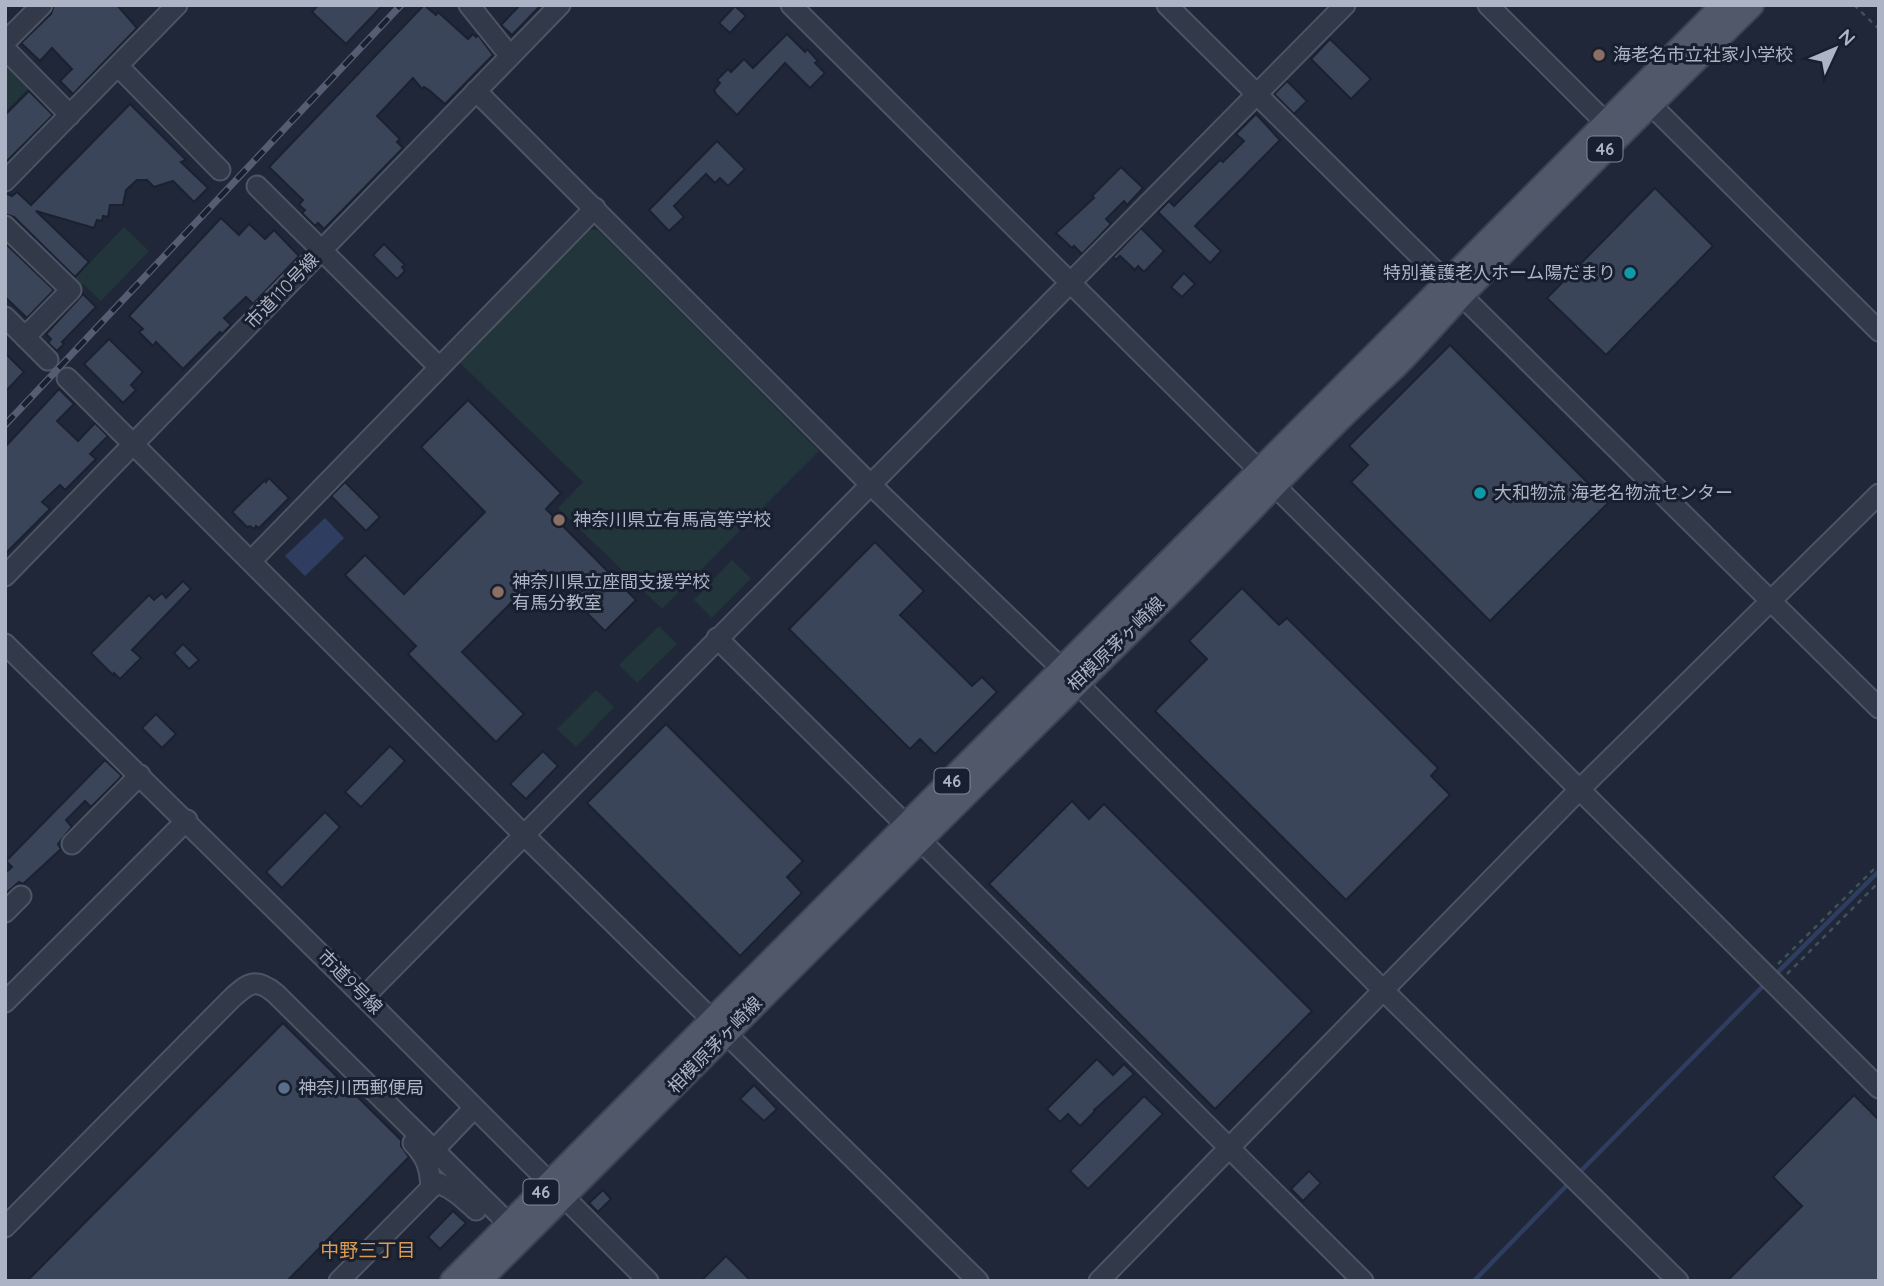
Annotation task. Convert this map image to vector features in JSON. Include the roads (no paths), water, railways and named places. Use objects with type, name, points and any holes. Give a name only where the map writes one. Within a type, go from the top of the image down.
[{"type":"main road","name":"相模原茅ヶ崎線","points":[[478,1281],[556,1190],[720,1026],[919,839],[1069,676],[1167,595],[1266,479],[1397,363],[1454,289],[1606,123],[1724,5]]},
{"type":"main road","name":"相模原茅ヶ崎線","points":[[1454,289],[1751,5]]},
{"type":"main road","name":"相模原茅ヶ崎線","points":[[453,1281],[504,1229],[556,1190]]},
{"type":"street","points":[[42,5],[6,49],[70,115]]},
{"type":"street","points":[[5,181],[177,5]]},
{"type":"street","points":[[469,5],[510,55]]},
{"type":"street","name":"市道110号線","points":[[5,576],[560,5]]},
{"type":"street","points":[[791,5],[1879,1088]]},
{"type":"street","points":[[1167,5],[1879,708]]},
{"type":"street","points":[[365,997],[1345,5]]},
{"type":"street","points":[[1488,5],[1606,123]]},
{"type":"street","points":[[118,66],[220,170]]},
{"type":"street","points":[[476,90],[870,484],[1069,676],[1678,1281]]},
{"type":"street","points":[[1650,104],[1879,331]]},
{"type":"street","points":[[257,187],[439,367]]},
{"type":"street","points":[[251,561],[595,208]]},
{"type":"street","points":[[5,226],[71,290],[25,337]]},
{"type":"street","points":[[5,317],[48,360]]},
{"type":"street","points":[[66,378],[525,836],[978,1281]]},
{"type":"street","points":[[1099,1281],[1578,791],[1879,494]]},
{"type":"street","points":[[717,638],[1363,1281]]},
{"type":"street","name":"市道9号線","points":[[5,644],[187,820],[648,1281]]},
{"type":"street","points":[[72,844],[144,779]]},
{"type":"street","points":[[5,1002],[187,820]]},
{"type":"street","points":[[5,912],[21,896]]},
{"type":"street","points":[[5,1227],[245,986],[253,983],[265,985],[311,1029],[434,1150],[504,1229]]},
{"type":"street","points":[[311,1029],[331,1064],[426,1158],[431,1188]]},
{"type":"street","points":[[434,1150],[474,1108]]},
{"type":"street","points":[[393,1110],[409,1139]]},
{"type":"street","points":[[340,1281],[438,1183],[449,1187],[504,1229]]},
{"type":"water","points":[[325,518],[344,538],[305,576],[285,556]]},
{"type":"waterway","points":[[1773,977],[1879,871]]},
{"type":"waterway","points":[[1578,1174],[1766,983]]},
{"type":"waterway","points":[[1474,1281],[1570,1182]]},
{"type":"railway","points":[[5,425],[401,5]]},
{"type":"place","name":"海老名市立社家小学校","points":[[1599,55]]},
{"type":"place","name":"特別養護老人ホーム陽だまり","points":[[1630,273]]},
{"type":"place","name":"大和物流 海老名物流センター","points":[[1480,493]]},
{"type":"place","name":"神奈川県立有馬高等学校","points":[[559,520]]},
{"type":"place","name":"神奈川県立座間支援学校 有馬分教室","points":[[498,592]]},
{"type":"place","name":"神奈川西郵便局","points":[[284,1088]]},
{"type":"district","name":"中野三丁目","points":[[368,1250]]}]
